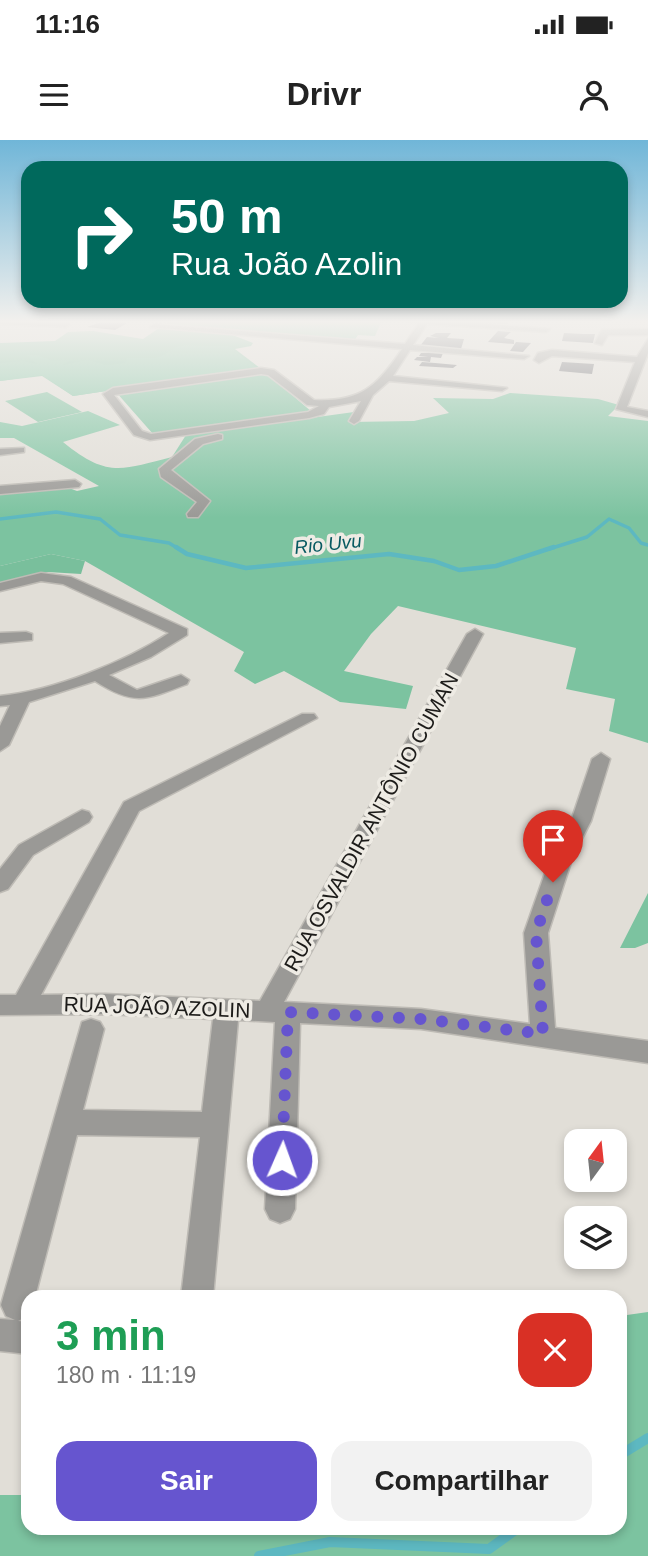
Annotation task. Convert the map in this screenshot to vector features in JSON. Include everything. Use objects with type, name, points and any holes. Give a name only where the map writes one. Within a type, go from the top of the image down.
[{"type":"street","points":[[149,386],[108,394],[138,433],[150,437],[369,397]]},
{"type":"street","points":[[288,386],[306,401],[326,406]]},
{"type":"street","points":[[354,421],[379,386]]},
{"type":"street","points":[[480,386],[502,388]]},
{"type":"street","points":[[630,386],[621,409],[648,414]]},
{"type":"street","points":[[192,514],[204,501],[165,474],[165,469],[171,462],[200,441],[290,427],[317,419],[326,406]]},
{"type":"street","points":[[0,452],[20,450]]},
{"type":"street","points":[[0,490],[75,484]]},
{"type":"street","points":[[0,587],[41,577],[66,580],[181,632],[162,647],[95,674],[21,700],[0,701]]},
{"type":"street","name":"RUA OSVALDIR ANTÔNIO CUMAN","points":[[277,1011],[475,634]]},
{"type":"street","points":[[0,638],[26,637]]},
{"type":"street","points":[[95,674],[129,695],[139,696],[181,680]]},
{"type":"street","points":[[0,745],[21,700]]},
{"type":"street","points":[[12,1005],[131,807],[308,718]]},
{"type":"street","points":[[543,1034],[536,933],[562,856],[581,821],[601,759]]},
{"type":"street","points":[[0,884],[26,850],[82,817]]},
{"type":"street","name":"RUA JOÃO AZOLIN","points":[[12,1005],[227,1008],[421,1019],[543,1034],[648,1052]]},
{"type":"street","points":[[199,1290],[227,1008]]},
{"type":"street","points":[[277,1011],[279,1209]]},
{"type":"street","points":[[21,1290],[91,1029]]},
{"type":"street","points":[[66,1122],[215,1125]]},
{"type":"street","points":[[17,1305],[21,1290]]},
{"type":"street","points":[[0,1335],[21,1337]]},
{"type":"green space","points":[[58,386],[139,386],[73,396]]},
{"type":"green space","points":[[58,386],[138,386],[73,396]]},
{"type":"green space","points":[[160,386],[282,386],[312,412],[153,434],[116,392]]},
{"type":"green space","points":[[47,392],[82,412],[38,422],[5,401]]},
{"type":"green space","points":[[510,393],[598,399],[619,405],[608,416],[648,421],[648,743],[609,731],[615,699],[566,689],[576,648],[398,606],[371,634],[344,671],[413,686],[406,709],[340,702],[284,671],[255,684],[234,671],[244,652],[85,561],[51,554],[0,566],[0,492],[66,487],[77,491],[99,486],[14,438],[0,438],[0,422],[22,426],[88,411],[120,425],[63,442],[91,461],[115,468],[172,457],[186,435],[354,412],[350,422],[414,421],[449,413],[433,398],[493,399]]},
{"type":"green space","points":[[51,554],[85,561],[81,574],[48,572],[0,583],[0,566]]},
{"type":"green space","points":[[648,893],[648,943],[635,948],[620,948]]},
{"type":"green space","points":[[648,1312],[648,1556],[0,1556],[0,1495],[21,1495],[21,1535],[627,1535],[627,1315]]},
{"type":"waterway","name":"Rio Uvu","points":[[0,519],[56,512],[100,519],[120,535],[169,543],[179,549]]},
{"type":"waterway","name":"Rio Uvu","points":[[549,549],[587,537],[609,519],[629,528],[641,543],[648,545]]},
{"type":"waterway","name":"Rio Uvu","points":[[176,547],[187,554],[246,568],[389,554],[434,561],[459,570],[496,566],[554,547]]},
{"type":"waterway","points":[[627,1451],[648,1438]]},
{"type":"waterway","points":[[259,1556],[330,1542],[489,1549],[508,1535]]},
{"type":"route","points":[[282,1160],[288,1012],[421,1019],[543,1034],[538,996],[536,933],[553,882]]}]
